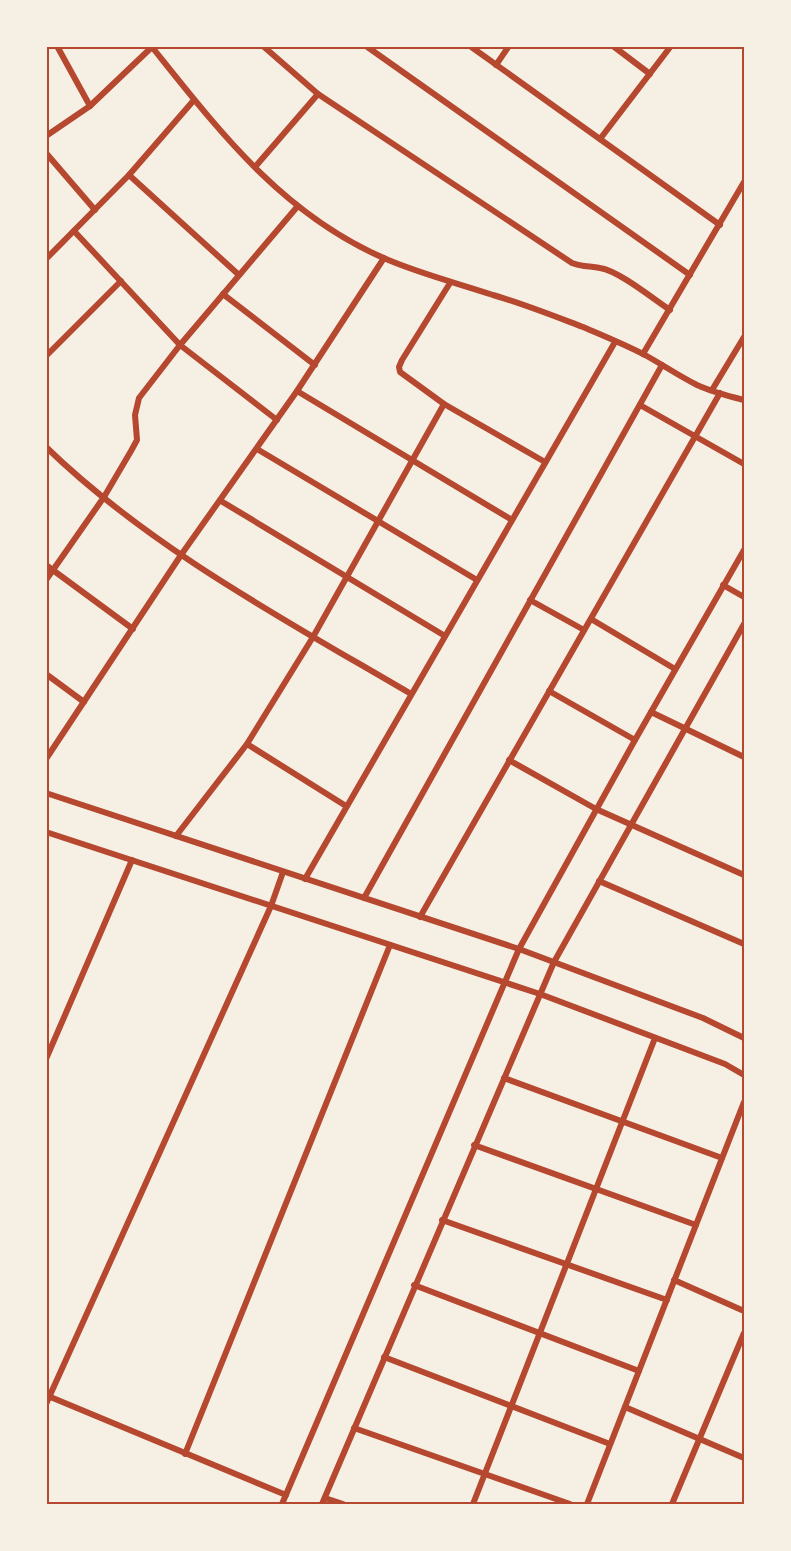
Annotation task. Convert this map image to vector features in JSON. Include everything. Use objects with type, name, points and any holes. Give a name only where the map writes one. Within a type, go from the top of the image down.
[{"type":"street","points":[[57,46],[90,106]]},
{"type":"street","points":[[263,46],[318,94],[572,263],[584,267],[600,267],[614,273],[670,310]]},
{"type":"street","points":[[366,46],[690,275]]},
{"type":"street","points":[[470,46],[720,225]]},
{"type":"street","points":[[496,65],[509,46]]},
{"type":"street","points":[[613,46],[650,74]]},
{"type":"street","points":[[600,139],[671,46]]},
{"type":"street","points":[[46,136],[90,106],[153,47],[232,145],[297,207],[325,226],[384,258],[450,283],[493,294],[548,313],[643,354],[697,385],[744,399]]},
{"type":"street","points":[[255,167],[318,94]]},
{"type":"street","points":[[47,257],[129,175],[194,100]]},
{"type":"street","points":[[46,153],[95,210]]},
{"type":"street","points":[[129,175],[239,275]]},
{"type":"street","points":[[643,354],[744,182]]},
{"type":"street","points":[[46,580],[104,497],[137,440],[135,415],[139,398],[180,345],[297,207]]},
{"type":"street","points":[[74,231],[180,345],[277,420]]},
{"type":"street","points":[[46,759],[181,555],[297,391],[384,258]]},
{"type":"street","points":[[46,356],[121,281]]},
{"type":"street","points":[[450,283],[399,367],[403,375],[444,404],[545,462]]},
{"type":"street","points":[[223,294],[315,364]]},
{"type":"street","points":[[712,390],[744,337]]},
{"type":"street","points":[[305,879],[615,342]]},
{"type":"street","points":[[364,898],[662,365]]},
{"type":"street","points":[[297,391],[512,520]]},
{"type":"street","points":[[420,917],[720,393]]},
{"type":"street","points":[[176,836],[247,744],[313,637],[444,404]]},
{"type":"street","points":[[639,405],[744,464]]},
{"type":"street","points":[[46,447],[104,497],[181,555],[313,637],[411,694]]},
{"type":"street","points":[[257,449],[477,580]]},
{"type":"street","points":[[221,501],[445,636]]},
{"type":"street","points":[[282,1504],[519,950],[723,585],[741,563],[744,550]]},
{"type":"street","points":[[46,564],[133,629]]},
{"type":"street","points":[[723,585],[744,597]]},
{"type":"street","points":[[530,600],[584,630]]},
{"type":"street","points":[[591,619],[675,669]]},
{"type":"street","points":[[343,1504],[323,1501],[554,962],[744,624]]},
{"type":"street","points":[[46,674],[84,702]]},
{"type":"street","points":[[549,691],[635,740]]},
{"type":"street","points":[[651,712],[744,757]]},
{"type":"street","points":[[247,744],[346,806]]},
{"type":"street","points":[[509,760],[596,809],[744,875]]},
{"type":"street","points":[[46,794],[554,962],[703,1018],[744,1038]]},
{"type":"street","points":[[46,832],[540,994],[725,1064],[744,1075]]},
{"type":"street","points":[[46,1059],[132,860]]},
{"type":"street","points":[[283,872],[271,906],[48,1399],[285,1495]]},
{"type":"street","points":[[599,881],[744,944]]},
{"type":"street","points":[[185,1454],[390,945]]},
{"type":"street","points":[[473,1504],[655,1038]]},
{"type":"street","points":[[504,1078],[722,1158]]},
{"type":"street","points":[[587,1504],[744,1102]]},
{"type":"street","points":[[474,1145],[696,1225]]},
{"type":"street","points":[[442,1220],[666,1300]]},
{"type":"street","points":[[674,1280],[744,1311]]},
{"type":"street","points":[[414,1285],[639,1371]]},
{"type":"street","points":[[672,1504],[744,1333]]},
{"type":"street","points":[[384,1357],[610,1444]]},
{"type":"street","points":[[625,1407],[744,1458]]},
{"type":"street","points":[[354,1428],[570,1504]]}]
